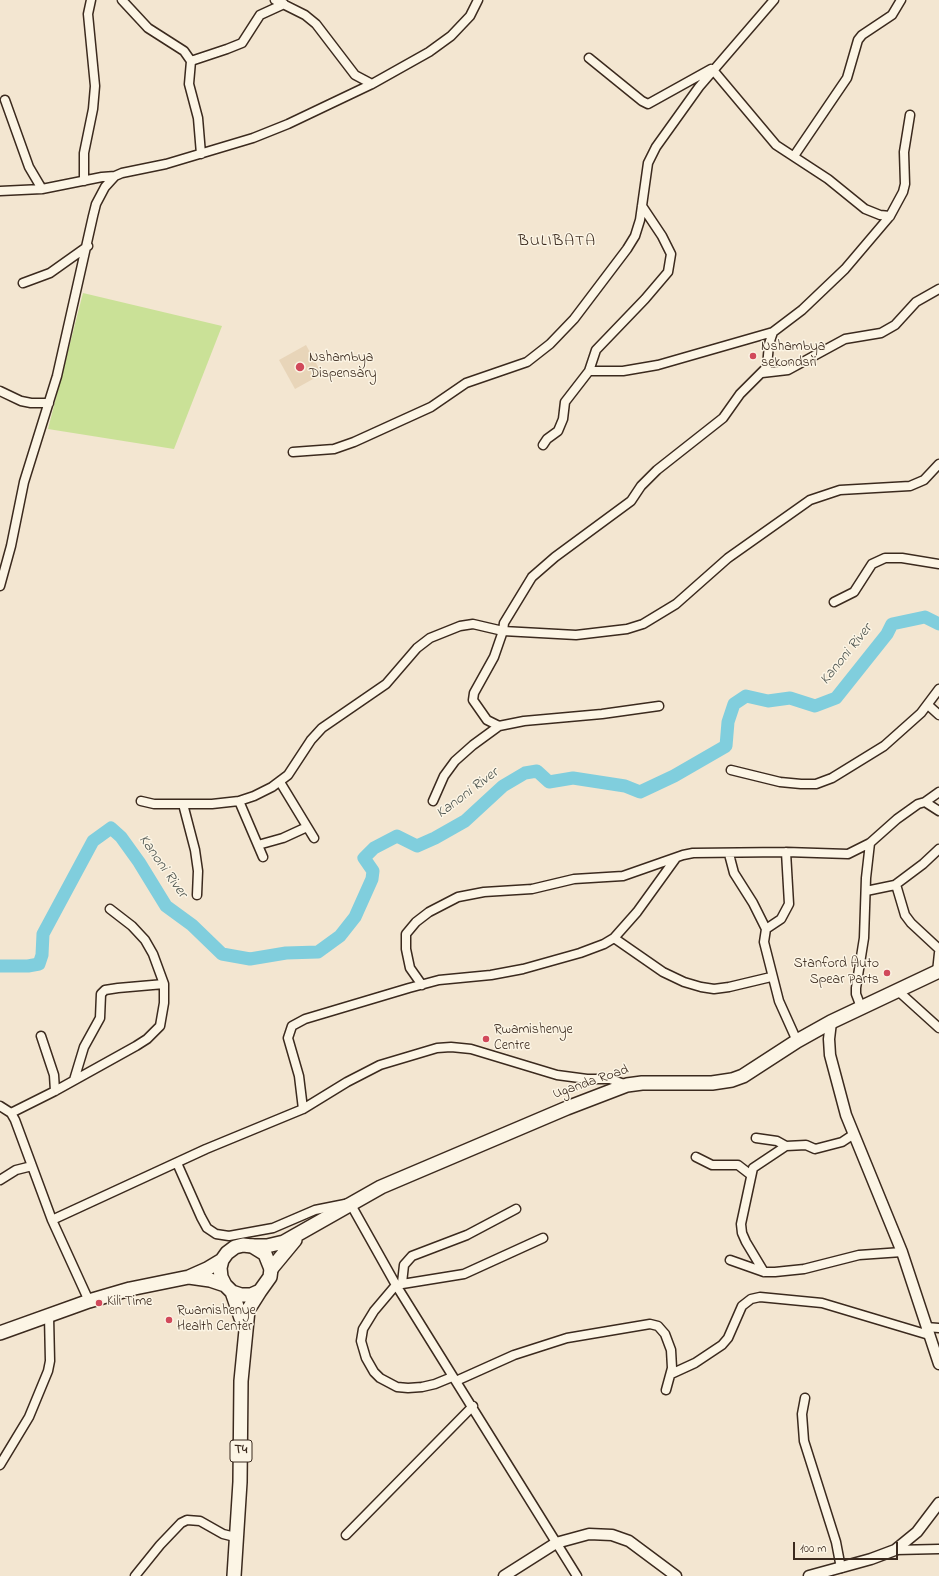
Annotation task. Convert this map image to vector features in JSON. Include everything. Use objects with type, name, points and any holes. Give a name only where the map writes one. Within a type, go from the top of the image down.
[{"type":"main road","name":"Uganda Road","points":[[252,1246],[276,1244],[302,1233],[350,1203],[381,1186],[567,1108],[627,1085],[654,1082],[712,1083],[732,1080],[756,1068],[797,1041],[831,1022],[938,972]]},
{"type":"main road","name":"Uganda Road","points":[[270,1269],[287,1248],[302,1233]]},
{"type":"main road","points":[[246,1326],[228,1288],[221,1277],[220,1268],[222,1260],[227,1252],[234,1247],[243,1245],[252,1246],[265,1254],[270,1269]]},
{"type":"main road","points":[[0,1334],[89,1300],[130,1288],[189,1277],[208,1269],[222,1260]]},
{"type":"main road","name":"T4","points":[[234,1576],[235,1537],[240,1482],[241,1381],[246,1326],[248,1310],[270,1277],[270,1269]]},
{"type":"main road","points":[[189,1277],[210,1280],[241,1295],[251,1295],[260,1291]]},
{"type":"street","points":[[84,181],[84,153],[93,109],[95,86],[88,14],[91,0]]},
{"type":"street","points":[[122,0],[148,28],[184,51],[191,61],[189,84],[198,118],[201,154]]},
{"type":"street","points":[[275,0],[306,15],[316,24],[355,75],[372,84]]},
{"type":"street","points":[[0,191],[42,189],[115,176],[201,154],[253,138],[281,127],[372,84],[429,52],[451,36],[470,16],[478,0]]},
{"type":"street","points":[[293,452],[334,449],[354,442],[431,407],[466,383],[502,369],[522,365],[540,354],[574,319],[627,249],[638,230],[648,163],[656,147],[715,68],[774,0]]},
{"type":"street","points":[[794,156],[847,78],[858,40],[862,35],[892,15],[902,0]]},
{"type":"street","points":[[191,61],[227,50],[242,42],[260,15],[284,4]]},
{"type":"street","points":[[589,58],[642,101],[648,104],[715,68]]},
{"type":"street","points":[[715,68],[776,145],[828,179],[866,209],[880,215],[890,216]]},
{"type":"street","points":[[5,100],[30,167],[42,189]]},
{"type":"street","points":[[590,371],[623,371],[658,365],[773,332],[802,310],[845,269],[890,216],[903,192],[905,184],[904,152],[910,115]]},
{"type":"street","points":[[0,586],[11,546],[24,482],[57,376],[88,246],[96,204],[105,187],[115,176]]},
{"type":"street","points":[[543,445],[547,439],[558,431],[567,399],[590,371],[596,350],[645,299],[668,272],[672,254],[642,206]]},
{"type":"street","points":[[23,283],[50,273],[88,246]]},
{"type":"street","points":[[762,373],[788,370],[845,339],[881,333],[895,325],[916,302],[939,289]]},
{"type":"street","points":[[499,726],[487,720],[473,700],[474,693],[494,657],[503,631],[504,622],[525,586],[540,569],[631,501],[641,486],[657,470],[723,418],[750,382],[767,367],[769,344],[773,332]]},
{"type":"street","points":[[0,391],[21,401],[31,403],[49,403]]},
{"type":"street","points":[[141,800],[154,804],[183,804],[239,801],[254,796],[280,782],[288,775],[311,740],[322,728],[386,684],[417,648],[430,638],[460,626],[473,624],[503,631],[576,635],[627,629],[643,624],[676,604],[728,558],[810,500],[840,490],[910,486],[924,480],[939,464]]},
{"type":"street","points":[[834,602],[854,592],[872,564],[885,558],[902,558],[939,564]]},
{"type":"street","points":[[731,770],[780,782],[816,784],[832,778],[867,758],[884,746],[928,705],[939,689]]},
{"type":"street","points":[[928,705],[939,715]]},
{"type":"street","points":[[433,801],[444,776],[455,762],[473,745],[499,726],[524,721],[602,714],[659,706]]},
{"type":"street","points":[[280,782],[314,838]]},
{"type":"street","points":[[422,985],[410,968],[406,949],[406,934],[416,922],[429,912],[458,897],[484,892],[532,889],[574,879],[623,876],[676,857],[703,852],[729,854],[786,852],[848,854],[870,843],[909,810],[925,802],[939,792]]},
{"type":"street","points":[[239,801],[263,857]]},
{"type":"street","points":[[925,802],[939,811]]},
{"type":"street","points":[[183,804],[195,850],[198,871],[197,895]]},
{"type":"street","points":[[258,845],[282,838],[307,827]]},
{"type":"street","points":[[861,1007],[856,994],[856,988],[864,938],[870,843]]},
{"type":"street","points":[[866,890],[895,885],[923,864],[939,849]]},
{"type":"street","points":[[766,929],[781,919],[789,904],[786,852]]},
{"type":"street","points":[[729,854],[734,873],[766,929],[764,942],[771,977],[783,1011],[797,1041]]},
{"type":"street","points":[[303,1109],[299,1076],[288,1038],[292,1026],[305,1019],[439,980],[490,975],[523,969],[580,953],[604,944],[614,938],[637,912],[676,857]]},
{"type":"street","points":[[895,885],[898,888],[905,915],[911,924],[939,949]]},
{"type":"street","points":[[11,1113],[55,1091],[136,1046],[155,1032],[160,1026],[163,1015],[164,984],[153,954],[145,940],[126,920],[110,909]]},
{"type":"street","points":[[614,938],[663,972],[684,982],[701,987],[714,989],[728,987],[771,977]]},
{"type":"street","points":[[938,972],[939,953]]},
{"type":"street","points":[[74,1080],[84,1047],[100,1018],[99,999],[103,992],[118,988],[164,984]]},
{"type":"street","points":[[897,990],[939,1028]]},
{"type":"street","points":[[831,1022],[829,1039],[834,1073],[846,1115],[902,1252],[939,1364]]},
{"type":"street","points":[[41,1036],[54,1075],[55,1091]]},
{"type":"street","points":[[52,1220],[75,1208],[226,1140],[303,1109],[346,1082],[380,1065],[437,1048],[451,1047],[487,1053],[557,1075],[587,1079],[610,1079],[627,1085]]},
{"type":"street","points":[[0,1106],[11,1113],[52,1220],[89,1300]]},
{"type":"street","points":[[764,1272],[742,1233],[741,1224],[753,1168],[786,1146],[806,1145],[814,1149],[842,1142],[854,1134]]},
{"type":"street","points":[[756,1138],[777,1141],[786,1146]]},
{"type":"street","points":[[696,1157],[712,1165],[738,1165],[751,1175]]},
{"type":"street","points":[[177,1163],[207,1228],[216,1234],[229,1236],[273,1228],[316,1210],[350,1203],[454,1379],[473,1406],[577,1576]]},
{"type":"street","points":[[0,1180],[16,1170],[32,1166]]},
{"type":"street","points":[[516,1210],[467,1235],[412,1256],[404,1265],[399,1284],[374,1311],[363,1329],[361,1341],[366,1358],[374,1372],[397,1387],[422,1387],[454,1379],[514,1355],[566,1338],[650,1324],[658,1326],[665,1334],[671,1350],[670,1374],[666,1390]]},
{"type":"street","points":[[399,1284],[448,1278],[464,1274],[544,1238]]},
{"type":"street","points":[[730,1260],[764,1272],[804,1269],[859,1255],[902,1252]]},
{"type":"street","points":[[670,1374],[695,1363],[722,1345],[728,1338],[742,1306],[751,1298],[760,1297],[822,1303],[928,1331],[939,1328]]},
{"type":"street","points":[[0,1465],[29,1416],[48,1371],[50,1361],[49,1316]]},
{"type":"street","points":[[805,1398],[802,1421],[804,1441],[836,1542],[841,1568]]},
{"type":"street","points":[[346,1535],[473,1406]]},
{"type":"street","points":[[809,1576],[871,1559],[894,1550],[917,1532],[939,1503]]},
{"type":"street","points":[[136,1576],[160,1545],[181,1522],[192,1519],[200,1521],[222,1534],[235,1537]]},
{"type":"street","points":[[504,1576],[556,1543],[589,1534],[621,1537],[636,1546],[675,1576]]},
{"type":"street","points":[[894,1550],[939,1549]]},
{"type":"shaded area","name":"Nshambya Dispensary","points":[[306,345],[322,374],[295,389],[279,360]]},
{"type":"green space","points":[[83,293],[222,326],[174,449],[48,429]]},
{"type":"waterway","name":"Kanoni River","points":[[0,966],[28,966],[39,964],[42,955],[43,934],[93,841],[111,828],[121,837],[139,862],[166,906],[192,925],[222,954],[250,959],[286,953],[318,952],[340,936],[355,917],[372,879],[373,871],[364,858],[374,848],[397,836],[417,846],[435,838],[465,821],[503,786],[525,773],[537,771],[549,782],[573,778],[625,786],[640,792],[674,776],[726,746],[728,722],[734,704],[746,696],[768,701],[790,698],[815,706],[836,698],[887,634],[892,624],[925,617],[939,624]]},
{"type":"place","name":"Nshambya sekondsri","points":[[753,356]]},
{"type":"place","name":"Nshambya Dispensary","points":[[300,367]]},
{"type":"place","name":"Stanford Auto Spear Parts","points":[[887,973]]},
{"type":"place","name":"Rwamishenye Centre","points":[[486,1039]]},
{"type":"place","name":"Kili Time","points":[[99,1303]]},
{"type":"place","name":"Rwamishenye Health Center","points":[[169,1320]]},
{"type":"district","name":"BULIBATA","points":[[557,242]]}]
